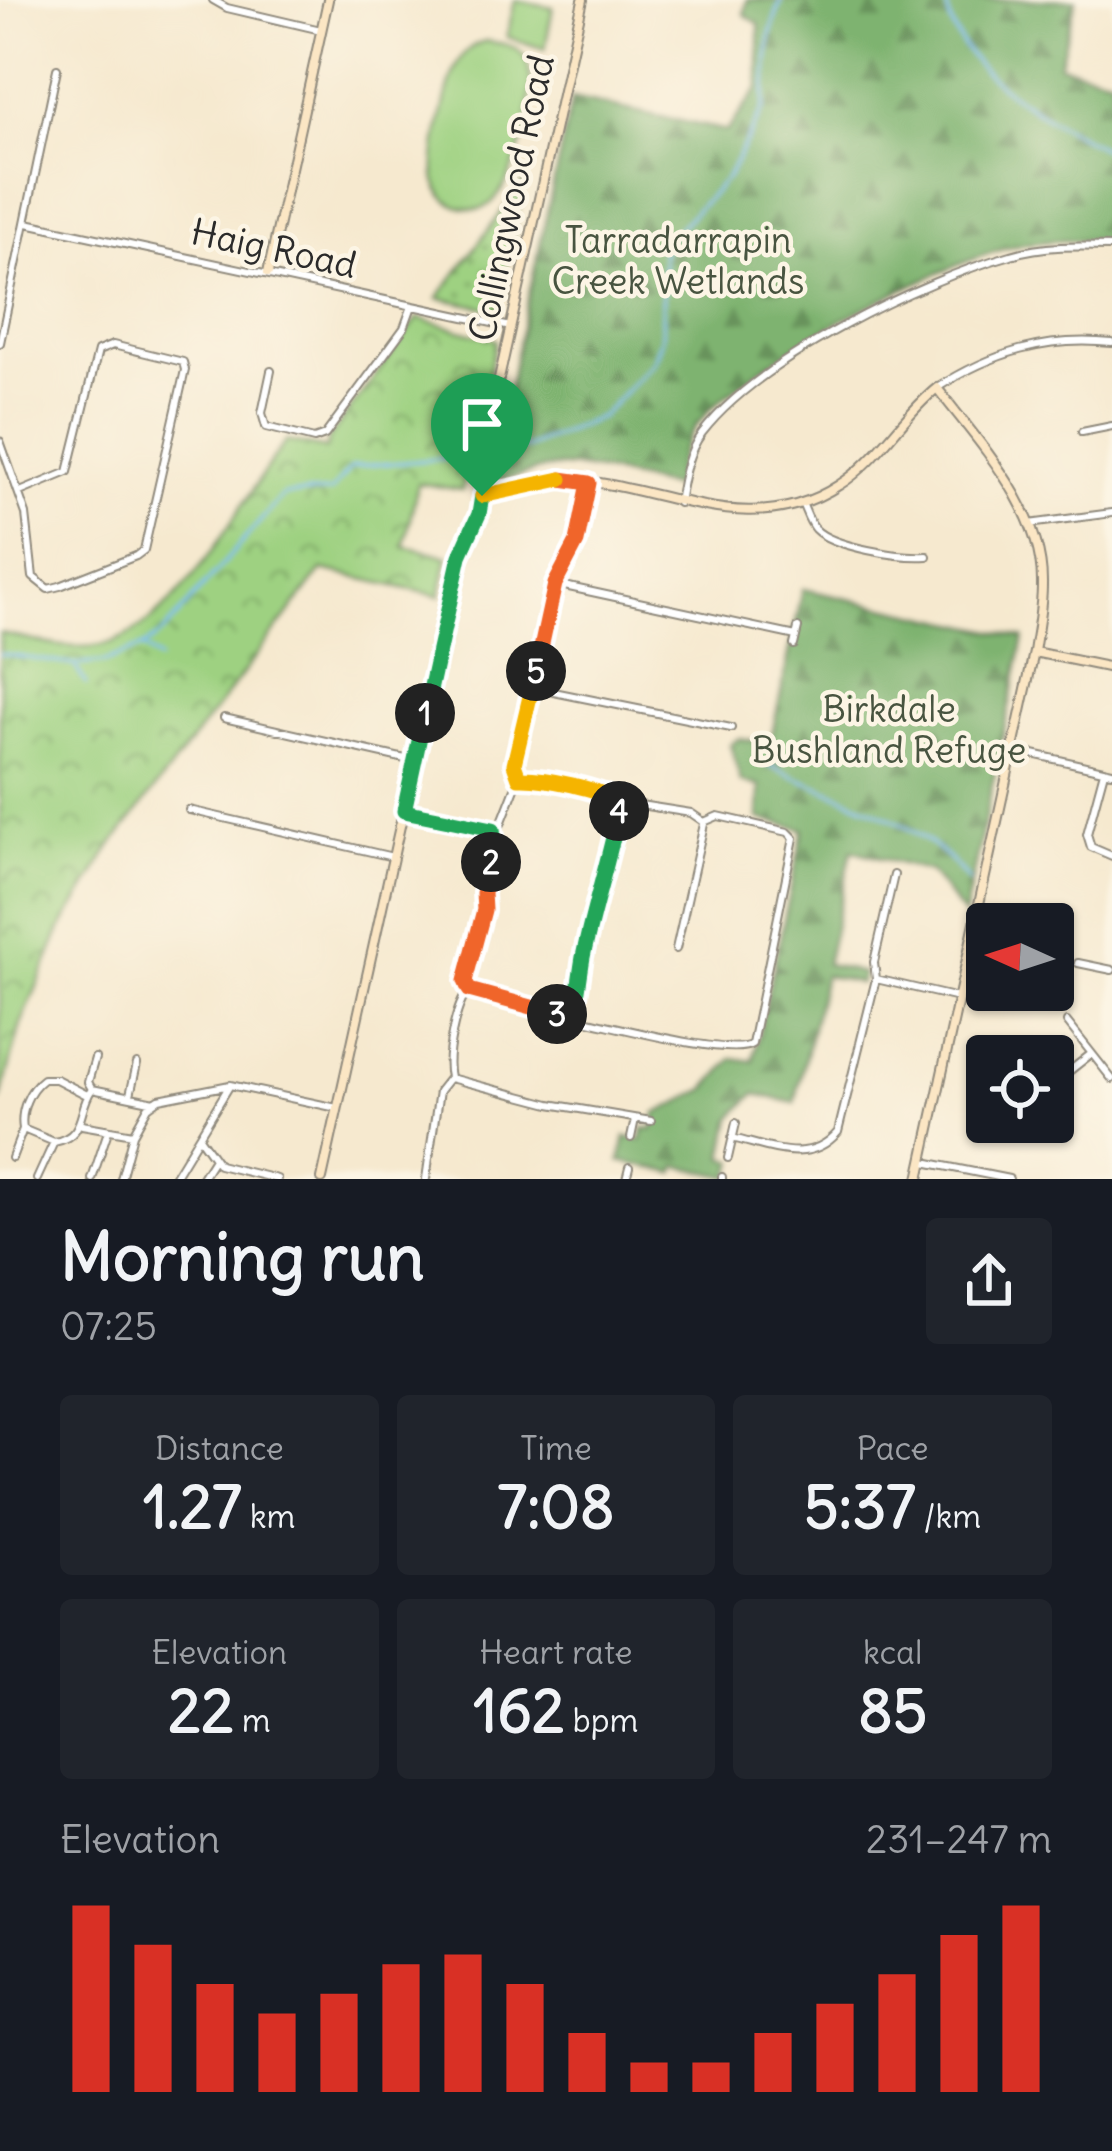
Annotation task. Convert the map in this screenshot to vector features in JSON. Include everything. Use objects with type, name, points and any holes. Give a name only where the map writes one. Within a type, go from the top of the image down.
[{"type":"street","points":[[213,0],[226,8],[321,30]]},
{"type":"street","points":[[268,273],[328,0]]},
{"type":"street","name":"Collingwood Road","points":[[322,1179],[460,556],[479,514],[481,461],[583,0]]},
{"type":"street","points":[[0,344],[57,69]]},
{"type":"street","name":"Haig Road","points":[[27,223],[511,327]]},
{"type":"street","points":[[679,502],[689,457],[700,435],[762,376],[814,345],[915,292],[1013,254],[1112,247]]},
{"type":"street","points":[[272,371],[262,413],[266,427],[314,439],[326,435],[404,328],[412,306]]},
{"type":"street","points":[[482,496],[541,480],[589,483],[746,512],[802,503],[853,476],[937,388],[976,365],[1029,346],[1083,340],[1112,343]]},
{"type":"street","points":[[0,441],[20,492],[33,577],[48,589],[144,550],[185,370],[182,362],[104,346],[98,351],[68,472],[20,492]]},
{"type":"street","points":[[919,1179],[1015,750],[1043,582],[1029,524],[1011,488],[937,388]]},
{"type":"street","points":[[1082,433],[1112,426]]},
{"type":"street","points":[[404,811],[493,829],[501,824],[519,778],[514,764],[555,584],[577,542],[589,483]]},
{"type":"street","points":[[802,503],[818,532],[831,540],[927,556]]},
{"type":"street","points":[[1029,524],[1112,513]]},
{"type":"street","points":[[555,584],[796,636]]},
{"type":"street","points":[[1034,652],[1112,668]]},
{"type":"street","points":[[532,688],[730,728]]},
{"type":"street","points":[[224,718],[415,760]]},
{"type":"street","points":[[1015,750],[1108,772],[1088,834],[1091,847],[1112,856]]},
{"type":"street","points":[[519,778],[538,777],[621,802],[691,813],[704,822]]},
{"type":"street","points":[[574,1012],[621,802]]},
{"type":"street","points":[[189,810],[394,857]]},
{"type":"street","points":[[469,990],[678,1041],[738,1050],[752,1044],[795,843],[788,832],[760,825],[718,816],[704,822]]},
{"type":"street","points":[[676,949],[704,822]]},
{"type":"street","points":[[469,990],[465,975],[484,910],[483,893],[495,844],[493,829]]},
{"type":"street","points":[[732,1138],[803,1154],[826,1147],[838,1132],[876,979],[874,962],[894,875]]},
{"type":"street","points":[[1078,963],[1112,970]]},
{"type":"street","points":[[876,979],[958,998]]},
{"type":"street","points":[[450,1078],[446,1061],[460,1000],[469,990]]},
{"type":"street","points":[[1067,1022],[1112,1079]]},
{"type":"street","points":[[1074,1067],[1091,1054]]},
{"type":"street","points":[[23,1129],[54,1142],[69,1138],[82,1125],[95,1058]]},
{"type":"street","points":[[130,1095],[137,1064]]},
{"type":"street","points":[[450,1078],[550,1104],[651,1121]]},
{"type":"street","points":[[426,1179],[439,1091],[450,1078]]},
{"type":"street","points":[[12,1158],[23,1129],[24,1107],[43,1079],[155,1102],[230,1085],[338,1108]]},
{"type":"street","points":[[173,1179],[230,1085]]},
{"type":"street","points":[[121,1179],[133,1134],[155,1102]]},
{"type":"street","points":[[631,1138],[635,1119]]},
{"type":"street","points":[[728,1158],[736,1123]]},
{"type":"street","points":[[82,1125],[133,1134]]},
{"type":"street","points":[[92,1179],[108,1131]]},
{"type":"street","points":[[200,1137],[219,1166],[277,1179]]},
{"type":"street","points":[[37,1178],[54,1142]]},
{"type":"street","points":[[201,1179],[213,1160]]},
{"type":"street","points":[[923,1161],[1009,1179]]},
{"type":"street","points":[[626,1179],[628,1167]]},
{"type":"green space","points":[[515,0],[553,7],[545,49],[507,37]]},
{"type":"green space","name":"Tarradarrapin Creek Wetlands","points":[[747,0],[1076,0],[1059,65],[1112,78],[1112,240],[1011,247],[935,275],[841,320],[753,374],[719,401],[686,441],[673,487],[602,471],[552,467],[496,479],[491,468],[572,98],[727,131],[759,88],[759,24],[744,14]]},
{"type":"green space","points":[[486,41],[521,52],[528,65],[529,108],[518,157],[498,196],[481,209],[470,209],[442,194],[435,157],[458,63],[469,49]]},
{"type":"green space","points":[[525,180],[497,310],[438,298]]},
{"type":"green space","points":[[418,318],[496,340],[462,490],[418,483],[404,546],[448,556],[440,596],[322,570],[112,845],[61,929],[20,1027],[0,1102],[0,633],[89,647],[130,634],[157,615],[206,560],[286,441],[326,449],[329,438]]},
{"type":"green space","name":"Birkdale Bushland Refuge","points":[[803,589],[1024,638],[964,916],[930,872],[852,850],[826,964],[863,973],[860,983],[824,975],[795,1103],[755,1094],[732,1118],[724,1157],[735,1161],[731,1177],[678,1166],[675,1173],[620,1161],[626,1137],[642,1140],[644,1128],[653,1129],[656,1114],[706,1089],[733,1058],[753,1061],[773,969],[781,969],[774,965],[804,829],[759,819],[760,786],[741,782],[730,744],[740,738],[770,744]]},
{"type":"waterway","points":[[491,444],[526,448],[601,417],[654,361],[662,337],[663,244],[727,178],[764,108],[770,35],[781,0]]},
{"type":"waterway","points":[[946,0],[953,27],[986,73],[1035,110],[1112,153]]},
{"type":"waterway","points":[[0,654],[75,665],[104,662],[143,647],[162,634],[283,495],[331,492],[351,467],[448,458],[474,441]]},
{"type":"waterway","points":[[143,647],[159,660]]},
{"type":"waterway","points":[[75,666],[86,684]]},
{"type":"waterway","points":[[766,764],[902,825],[927,840],[969,882]]},
{"type":"route","points":[[541,480],[589,483],[577,542],[555,584],[514,764],[519,778],[538,777],[621,802],[574,1012],[565,1015],[469,990],[465,975],[484,910],[483,893],[495,844],[493,829],[404,811],[460,556],[482,496],[541,480]]}]
